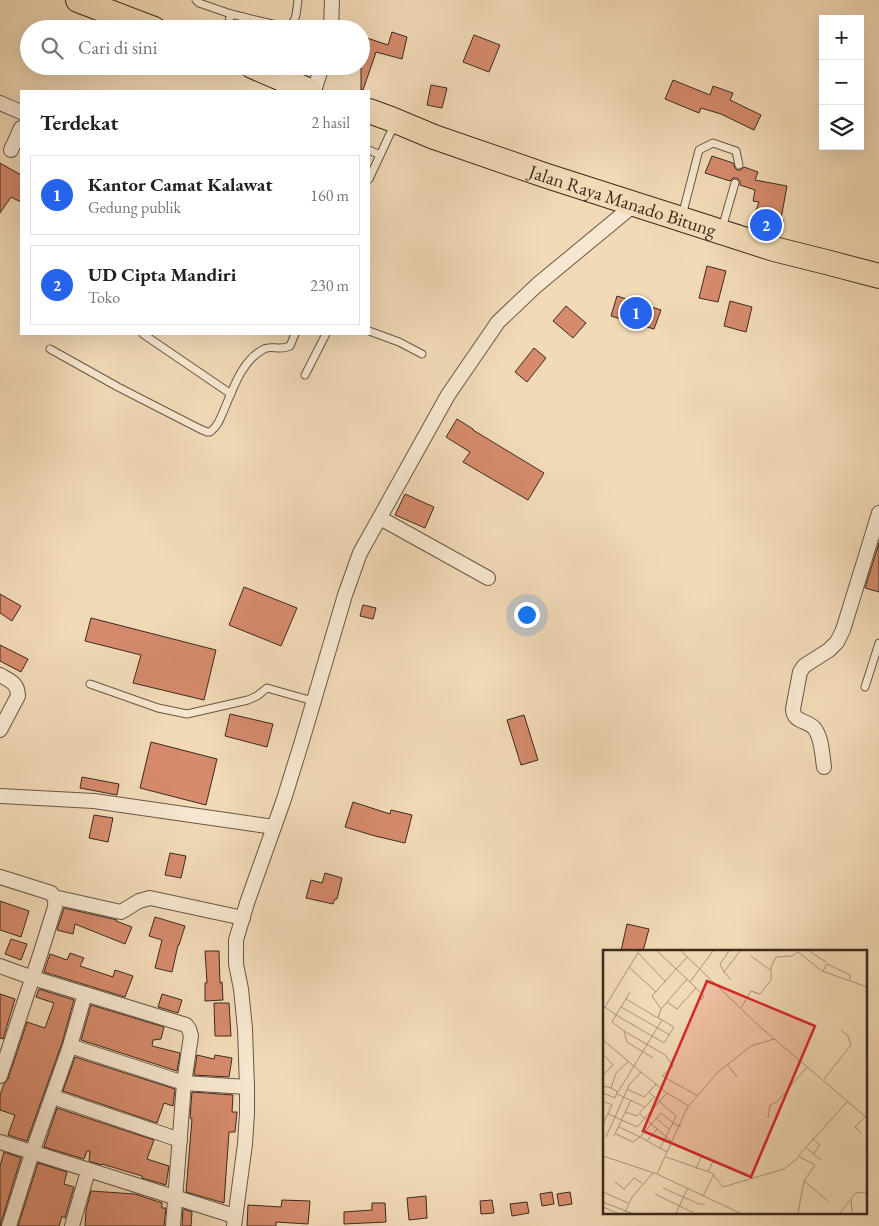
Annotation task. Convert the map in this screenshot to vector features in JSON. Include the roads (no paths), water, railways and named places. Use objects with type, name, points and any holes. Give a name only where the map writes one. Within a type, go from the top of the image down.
[{"type":"highway","points":[[78,0],[130,20]]},
{"type":"highway","points":[[273,75],[308,90]]},
{"type":"highway","name":"Jalan Raya Manado Bitung","points":[[370,111],[434,137],[547,176],[774,249],[879,276]]},
{"type":"street","points":[[331,20],[332,0]]},
{"type":"street","points":[[314,90],[319,75]]},
{"type":"street","points":[[0,103],[20,112]]},
{"type":"street","points":[[11,150],[20,130]]},
{"type":"street","points":[[0,1142],[176,1198],[234,1221],[247,1113],[245,1029],[241,989],[236,964],[236,940],[302,741],[344,595],[360,553],[448,395],[498,322],[537,285],[635,204]]},
{"type":"street","points":[[824,767],[820,738],[814,726],[793,714],[800,672],[804,666],[829,650],[837,642],[879,513]]},
{"type":"street","points":[[380,518],[488,578]]},
{"type":"street","points":[[0,675],[17,686],[18,696],[0,730]]},
{"type":"street","points":[[0,796],[94,801],[274,827]]},
{"type":"street","points":[[0,877],[51,893],[54,896],[121,912],[150,898],[242,918]]},
{"type":"street","points":[[0,1076],[55,907],[54,896]]},
{"type":"street","points":[[0,966],[186,1026],[189,1029],[191,1036],[184,1083],[173,1226]]},
{"type":"street","points":[[9,1226],[32,1153],[70,1046],[85,994]]},
{"type":"street","points":[[70,1046],[184,1083],[247,1087]]},
{"type":"street","points":[[53,1097],[180,1140]]},
{"type":"street","points":[[72,1226],[88,1171]]},
{"type":"lane","points":[[196,0],[199,3],[231,14],[256,20]]},
{"type":"lane","points":[[295,20],[298,0]]},
{"type":"lane","points":[[229,20],[231,14]]},
{"type":"lane","points":[[370,177],[396,121]]},
{"type":"lane","points":[[681,219],[699,150],[713,144],[736,151],[739,165]]},
{"type":"lane","points":[[370,151],[380,156]]},
{"type":"lane","points":[[721,232],[735,183]]},
{"type":"lane","points":[[370,331],[399,342],[422,354]]},
{"type":"lane","points":[[144,335],[231,394]]},
{"type":"lane","points":[[50,350],[118,387],[206,432],[210,432],[217,427],[231,394],[248,362],[268,347],[284,349],[290,346],[296,335]]},
{"type":"lane","points":[[305,375],[325,335]]},
{"type":"lane","points":[[865,687],[879,643]]},
{"type":"lane","points":[[90,684],[158,708],[187,714],[248,700],[267,688],[313,701]]},
{"type":"place","name":"UD Cipta Mandiri","points":[[766,225]]},
{"type":"place","name":"Kantor Camat Kalawat","points":[[636,313]]}]
